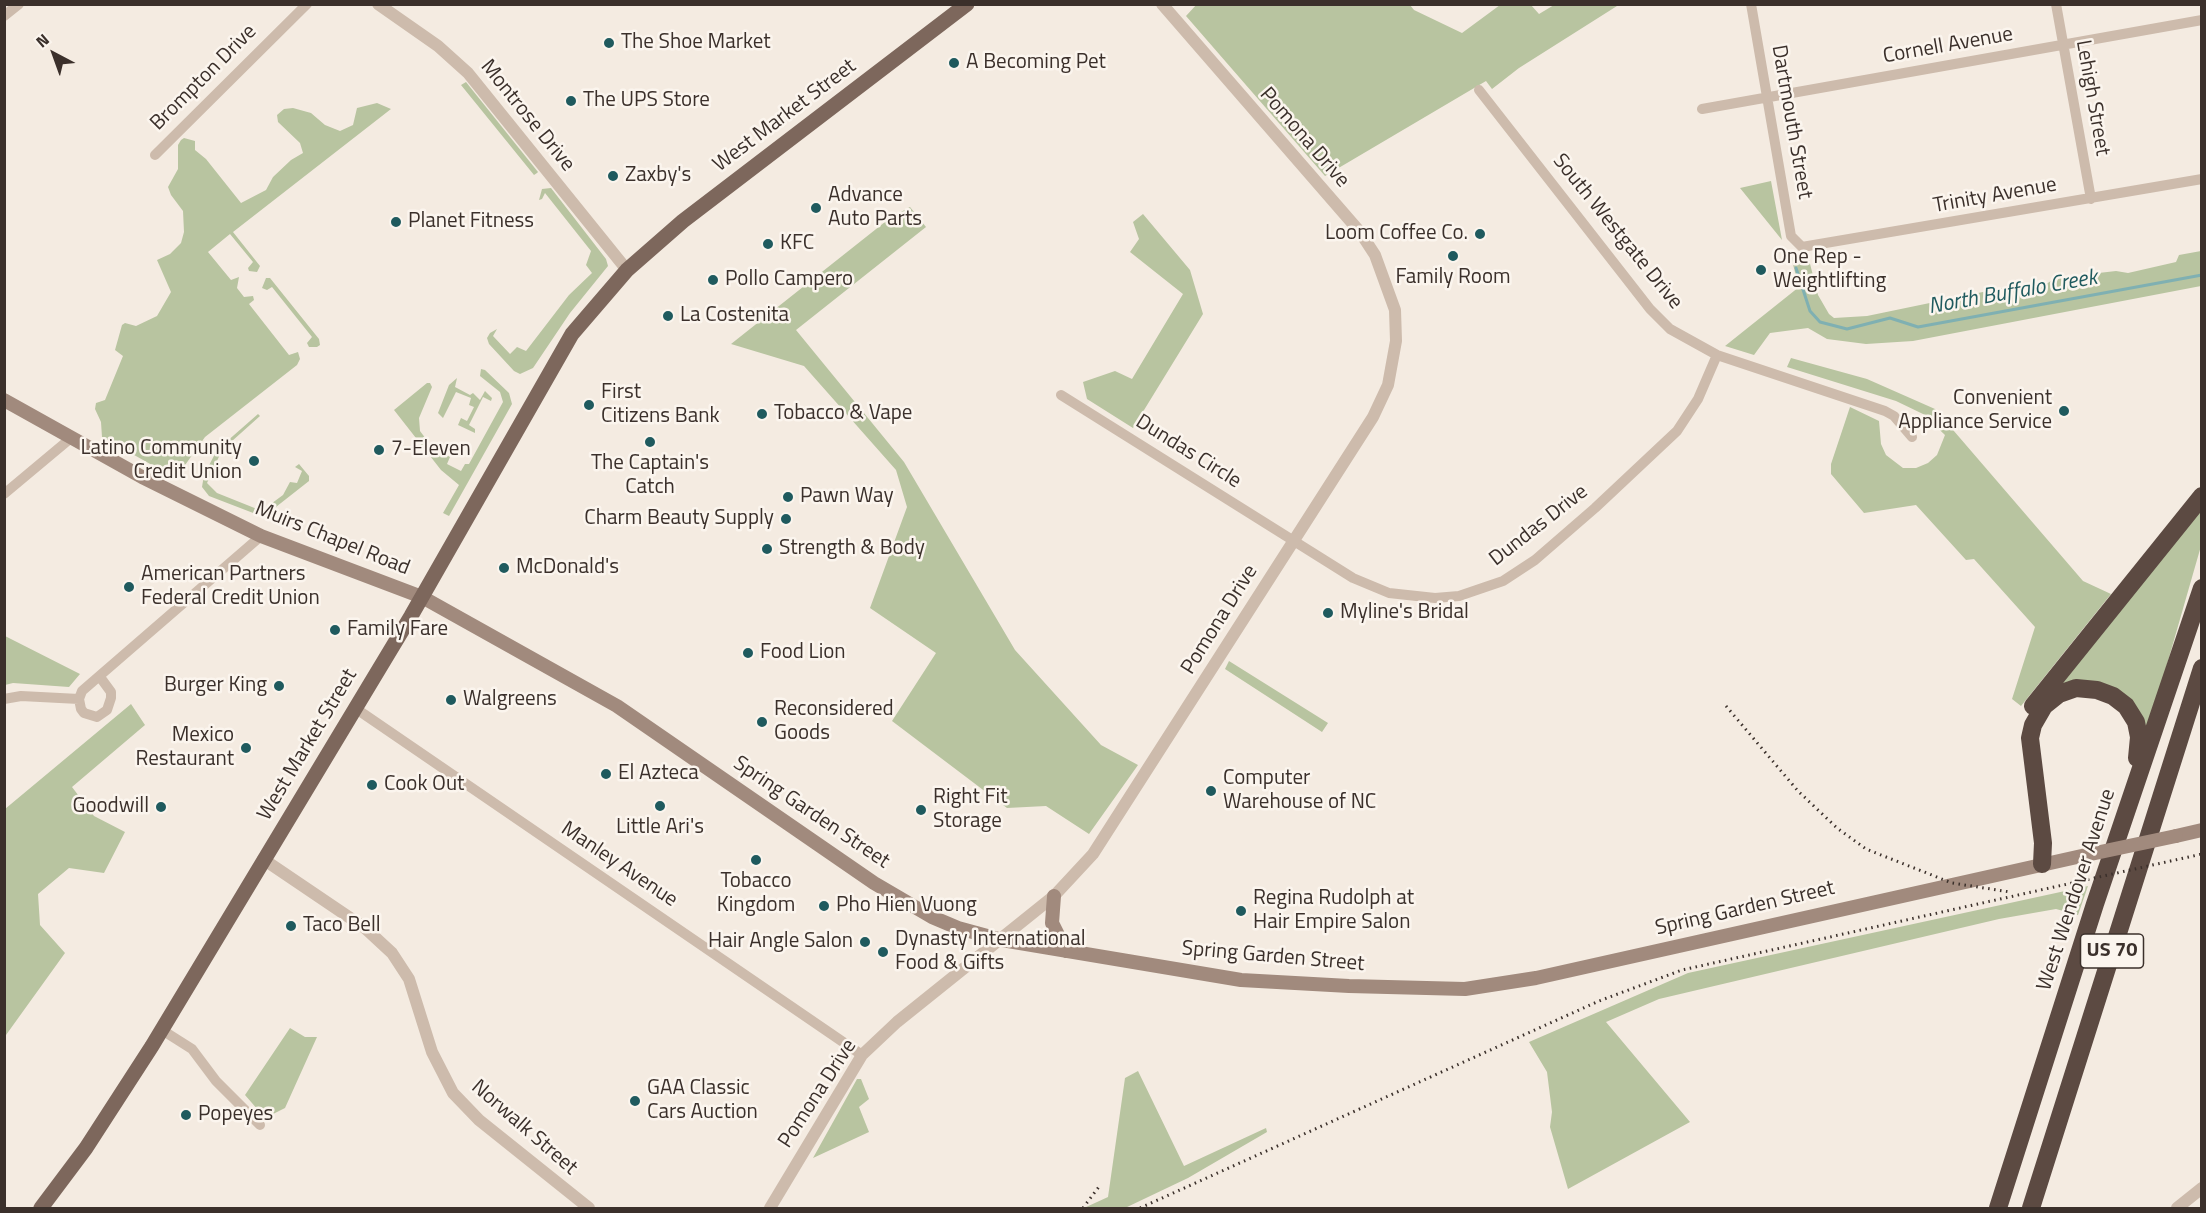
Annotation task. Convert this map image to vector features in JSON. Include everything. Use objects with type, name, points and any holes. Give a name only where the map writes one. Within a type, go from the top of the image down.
[{"type":"highway","points":[[2042,864],[2031,845],[2021,748],[2024,724],[2036,701],[2202,496]]},
{"type":"highway","name":"West Wendover Avenue","points":[[1998,1209],[2095,904],[2202,588]]},
{"type":"highway","name":"US 70","points":[[2031,1209],[2198,688],[2202,669]]},
{"type":"highway","points":[[2042,864],[2043,843],[2031,749],[2033,726],[2044,706],[2059,694],[2076,688],[2097,690],[2113,696],[2126,706],[2136,722],[2139,738],[2135,763],[2095,904]]},
{"type":"main road","name":"West Market Street","points":[[41,1209],[104,1123],[162,1030],[422,597],[572,334],[627,270],[683,221],[967,4]]},
{"type":"main road","name":"Muirs Chapel Road","points":[[4,400],[142,477],[261,536],[422,597]]},
{"type":"main road","name":"Spring Garden Street","points":[[422,597],[617,706],[874,883],[932,917],[958,928],[1002,940],[1241,980],[1348,986],[1464,988],[1536,978],[2202,830]]},
{"type":"main road","points":[[1054,896],[1052,923],[1066,951]]},
{"type":"street","points":[[4,16],[18,4]]},
{"type":"street","name":"Brompton Drive","points":[[154,155],[307,4]]},
{"type":"street","name":"Montrose Drive","points":[[378,4],[438,46],[464,69],[627,270]]},
{"type":"street","name":"Pomona Drive","points":[[770,1209],[862,1055],[897,1022],[1054,896],[1081,870],[1103,841],[1373,417],[1388,386],[1396,341],[1395,310],[1379,262],[1360,232],[1162,4]]},
{"type":"street","name":"Dartmouth Street","points":[[1751,4],[1791,236],[1797,245]]},
{"type":"street","name":"Lehigh Street","points":[[2056,4],[2091,199]]},
{"type":"street","name":"Cornell Avenue","points":[[1702,109],[2202,20]]},
{"type":"street","name":"South Westgate Drive","points":[[1479,90],[1650,309],[1682,337],[1717,355],[1885,411],[1894,416],[1912,437]]},
{"type":"street","name":"Trinity Avenue","points":[[1797,245],[1809,248],[2202,179]]},
{"type":"street","name":"Dundas Drive","points":[[1294,540],[1359,581],[1403,596],[1459,596],[1503,582],[1535,560],[1663,446],[1692,409],[1717,355]]},
{"type":"street","name":"Dundas Circle","points":[[1061,395],[1294,540]]},
{"type":"street","points":[[4,494],[71,438]]},
{"type":"street","points":[[100,676],[111,692],[110,705],[97,717],[90,716],[81,709],[79,699],[82,691],[261,536]]},
{"type":"street","points":[[4,699],[21,696],[79,699]]},
{"type":"street","name":"Manley Avenue","points":[[355,708],[862,1055]]},
{"type":"street","name":"Norwalk Street","points":[[263,859],[365,928],[392,953],[409,979],[432,1052],[453,1093],[478,1120],[589,1209]]},
{"type":"street","points":[[162,1030],[192,1049],[216,1081],[260,1125]]},
{"type":"street","points":[[2177,1209],[2202,1188]]},
{"type":"green space","points":[[1197,4],[1410,5],[1414,10],[1462,33],[1500,5],[1531,5],[1539,14],[1554,5],[1617,6],[1519,68],[1492,89],[1486,81],[1325,176],[1186,16]]},
{"type":"green space","points":[[466,82],[537,173],[534,175],[461,85]]},
{"type":"green space","points":[[377,103],[391,109],[233,232],[260,266],[257,272],[249,271],[248,268],[253,262],[230,234],[208,252],[231,280],[239,277],[237,288],[244,297],[253,296],[254,300],[249,304],[289,355],[298,352],[300,359],[297,365],[205,437],[178,475],[152,465],[102,437],[101,422],[95,409],[96,403],[105,400],[123,356],[115,350],[122,325],[125,323],[136,326],[157,316],[171,292],[157,260],[170,254],[181,243],[184,232],[183,211],[168,187],[178,169],[178,145],[181,140],[184,138],[195,141],[195,150],[206,159],[241,203],[266,190],[273,177],[291,160],[303,153],[300,143],[278,122],[277,115],[284,109],[293,108],[311,113],[325,125],[340,131],[353,125],[357,108]]},
{"type":"green space","points":[[1771,181],[1782,240],[1740,188]]},
{"type":"green space","points":[[551,188],[606,259],[608,266],[570,313],[533,368],[520,374],[514,371],[489,344],[487,338],[490,333],[497,329],[493,336],[510,354],[517,347],[526,351],[569,295],[592,273],[586,265],[591,251],[545,193],[539,200],[542,189]]},
{"type":"green space","points":[[910,207],[926,227],[796,330],[904,462],[1015,650],[1101,745],[1138,765],[1089,834],[1046,806],[1007,808],[892,721],[936,653],[870,608],[907,507],[896,470],[804,366],[731,344],[890,218]]},
{"type":"green space","points":[[1143,214],[1190,270],[1203,314],[1133,428],[1087,399],[1083,382],[1115,371],[1132,379],[1183,294],[1130,252],[1139,239],[1133,222]]},
{"type":"green space","points":[[2201,251],[2201,286],[1913,341],[1866,344],[1827,339],[1808,328],[1770,333],[1754,355],[1725,346],[1799,287],[1791,257],[1808,256],[1818,295],[1829,314],[1834,318],[1867,316],[2007,287],[2026,289],[2045,285],[2055,278],[2116,271],[2128,273],[2176,262],[2179,255]]},
{"type":"green space","points":[[266,278],[270,278],[319,339],[320,345],[309,347],[307,343],[312,337],[272,287],[267,290],[262,288]]},
{"type":"green space","points":[[1791,358],[1867,379],[1935,409],[2083,581],[2111,594],[2021,706],[2012,699],[2035,627],[1974,559],[1966,560],[1916,505],[1864,513],[1831,474],[1831,464],[1850,407],[1879,421],[1881,444],[1886,455],[1903,468],[1916,468],[1928,463],[1937,455],[1945,435],[1923,414],[1896,401],[1787,367]]},
{"type":"green space","points":[[481,369],[485,370],[509,393],[512,404],[449,516],[443,513],[459,485],[441,470],[394,410],[427,383],[430,383],[432,387],[419,418],[420,431],[432,447],[450,457],[447,464],[461,471],[465,464],[469,464],[503,402],[500,392],[480,376]]},
{"type":"green space","points":[[457,378],[455,387],[470,395],[473,393],[480,400],[485,391],[492,398],[491,401],[483,397],[469,425],[475,429],[475,433],[458,425],[461,418],[467,421],[474,407],[469,405],[471,398],[456,392],[443,418],[438,413],[449,385]]},
{"type":"green space","points":[[258,414],[260,416],[222,450],[207,483],[217,493],[257,509],[264,509],[283,495],[290,482],[297,483],[302,471],[295,467],[299,464],[309,476],[309,481],[267,514],[261,516],[209,496],[202,487],[204,475],[217,450]]},
{"type":"green space","points":[[2201,502],[2201,546],[2145,741],[2129,701],[2055,691]]},
{"type":"green space","points":[[4,636],[80,674],[69,687],[13,683],[5,685]]},
{"type":"green space","points":[[1229,661],[1328,723],[1322,732],[1225,669]]},
{"type":"green space","points":[[131,704],[145,725],[72,787],[94,816],[125,832],[104,873],[69,868],[38,894],[40,925],[65,953],[6,1035],[5,809]]},
{"type":"green space","points":[[2088,886],[2078,915],[2056,909],[1999,919],[1659,999],[1606,1022],[1690,1122],[1568,1189],[1550,1127],[1552,1112],[1547,1072],[1529,1042],[1688,973]]},
{"type":"green space","points":[[290,1028],[305,1037],[317,1037],[285,1108],[265,1118],[245,1095]]},
{"type":"green space","points":[[1138,1071],[1184,1166],[1266,1128],[1267,1132],[1188,1178],[1125,1208],[1084,1208],[1108,1197],[1125,1078]]},
{"type":"green space","points":[[857,1079],[861,1079],[869,1099],[859,1107],[869,1132],[813,1158]]},
{"type":"waterway","name":"North Buffalo Creek","points":[[1796,268],[1810,311],[1820,322],[1847,329],[1890,318],[1918,327],[2202,275]]},
{"type":"railway","points":[[1726,706],[1798,791],[1837,828],[1866,849],[1952,883],[2010,892]]},
{"type":"railway","points":[[1140,1208],[1599,1001],[1682,970],[2202,854]]},
{"type":"railway","points":[[1083,1208],[1101,1184]]},
{"type":"place","name":"The Shoe Market","points":[[609,43]]},
{"type":"place","name":"A Becoming Pet","points":[[954,63]]},
{"type":"place","name":"The UPS Store","points":[[571,101]]},
{"type":"place","name":"Zaxby's","points":[[613,176]]},
{"type":"place","name":"Advance Auto Parts","points":[[816,208]]},
{"type":"place","name":"Planet Fitness","points":[[396,222]]},
{"type":"place","name":"Loom Coffee Co.","points":[[1480,234]]},
{"type":"place","name":"KFC","points":[[768,244]]},
{"type":"place","name":"Family Room","points":[[1453,256]]},
{"type":"place","name":"One Rep - Weightlifting","points":[[1761,270]]},
{"type":"place","name":"Pollo Campero","points":[[713,280]]},
{"type":"place","name":"La Costenita","points":[[668,316]]},
{"type":"place","name":"First Citizens Bank","points":[[589,405]]},
{"type":"place","name":"Convenient Appliance Service","points":[[2064,411]]},
{"type":"place","name":"Tobacco & Vape","points":[[762,414]]},
{"type":"place","name":"The Captain's Catch","points":[[650,442]]},
{"type":"place","name":"7-Eleven","points":[[379,450]]},
{"type":"place","name":"Latino Community Credit Union","points":[[254,461]]},
{"type":"place","name":"Pawn Way","points":[[788,497]]},
{"type":"place","name":"Charm Beauty Supply","points":[[786,519]]},
{"type":"place","name":"Strength & Body","points":[[767,549]]},
{"type":"place","name":"McDonald's","points":[[504,568]]},
{"type":"place","name":"American Partners Federal Credit Union","points":[[129,587]]},
{"type":"place","name":"Myline's Bridal","points":[[1328,613]]},
{"type":"place","name":"Family Fare","points":[[335,630]]},
{"type":"place","name":"Food Lion","points":[[748,653]]},
{"type":"place","name":"Burger King","points":[[279,686]]},
{"type":"place","name":"Walgreens","points":[[451,700]]},
{"type":"place","name":"Reconsidered Goods","points":[[762,722]]},
{"type":"place","name":"Mexico Restaurant","points":[[246,748]]},
{"type":"place","name":"El Azteca","points":[[606,774]]},
{"type":"place","name":"Cook Out","points":[[372,785]]},
{"type":"place","name":"Computer Warehouse of NC","points":[[1211,791]]},
{"type":"place","name":"Little Ari's","points":[[660,806]]},
{"type":"place","name":"Goodwill","points":[[161,807]]},
{"type":"place","name":"Right Fit Storage","points":[[921,810]]},
{"type":"place","name":"Tobacco Kingdom","points":[[756,860]]},
{"type":"place","name":"Pho Hien Vuong","points":[[824,906]]},
{"type":"place","name":"Regina Rudolph at Hair Empire Salon","points":[[1241,911]]},
{"type":"place","name":"Taco Bell","points":[[291,926]]},
{"type":"place","name":"Hair Angle Salon","points":[[865,942]]},
{"type":"place","name":"Dynasty International Food & Gifts","points":[[883,952]]},
{"type":"place","name":"GAA Classic Cars Auction","points":[[635,1101]]},
{"type":"place","name":"Popeyes","points":[[186,1115]]}]
